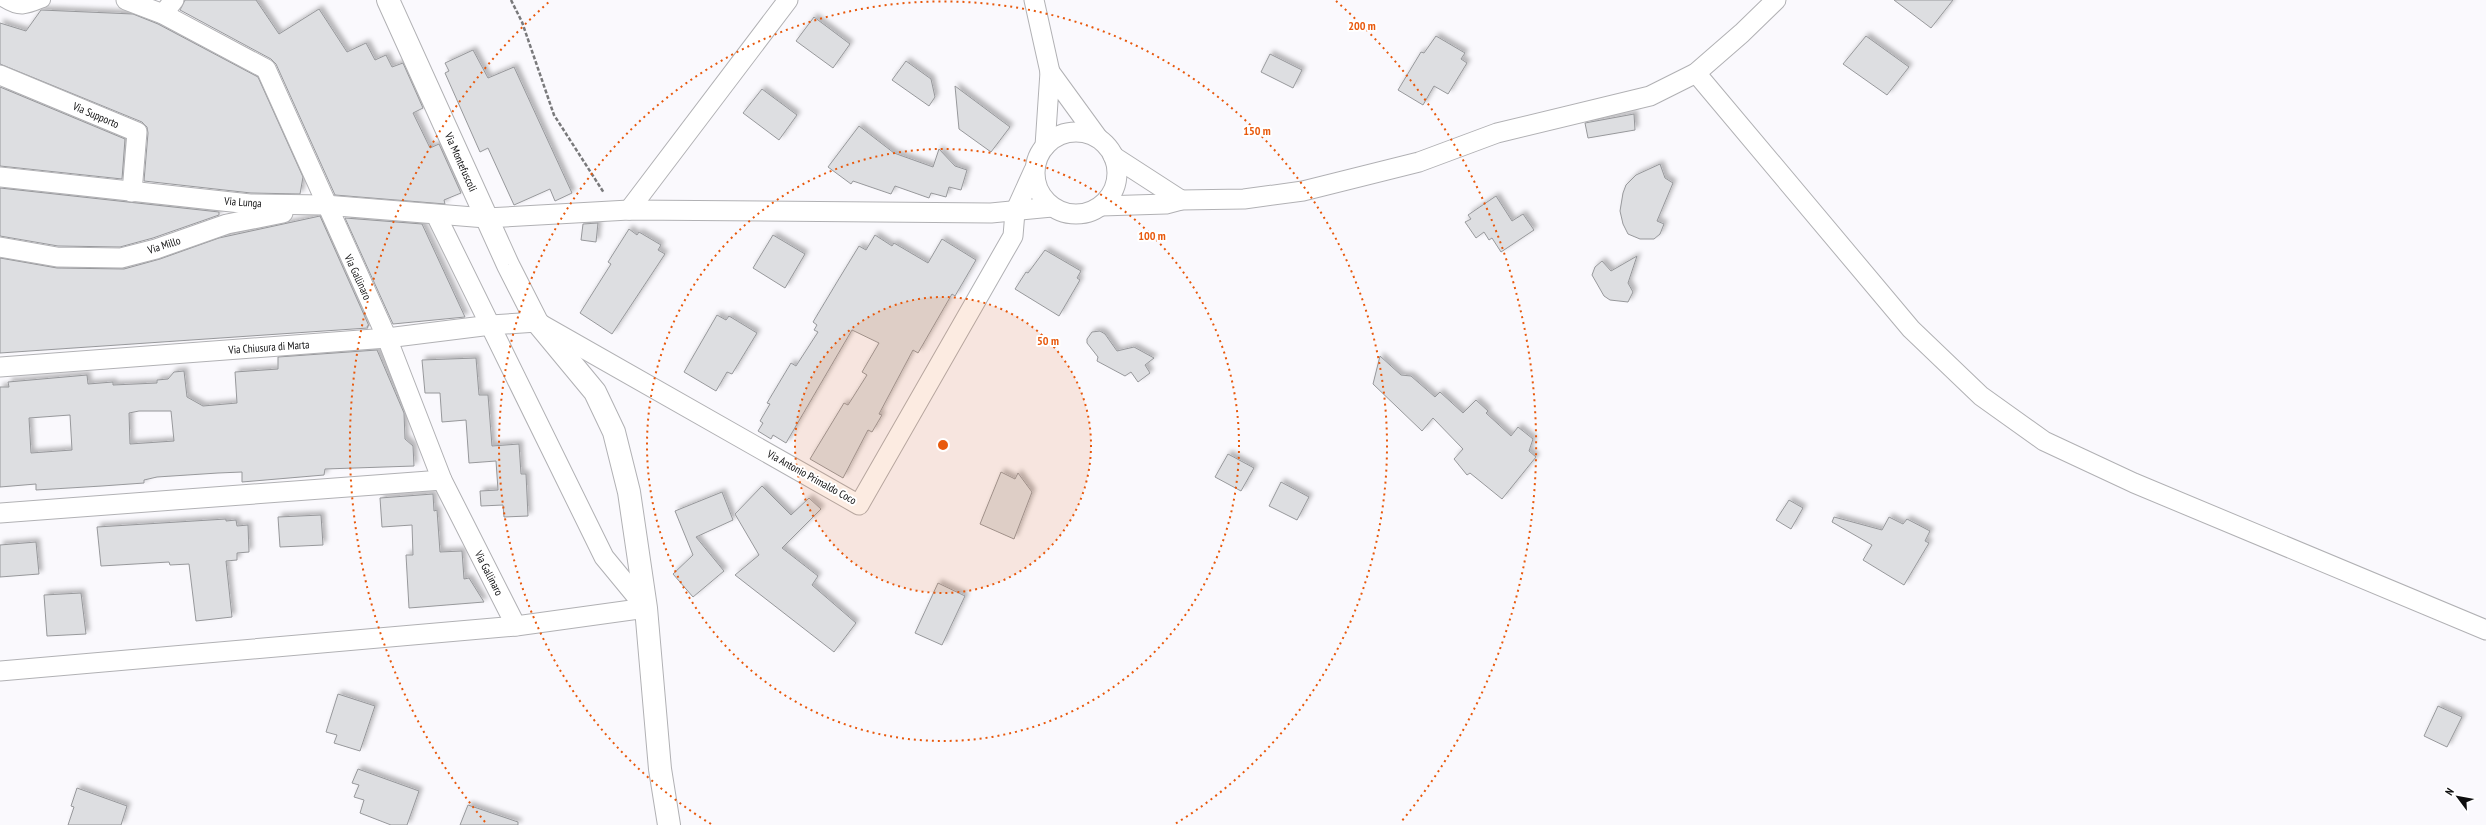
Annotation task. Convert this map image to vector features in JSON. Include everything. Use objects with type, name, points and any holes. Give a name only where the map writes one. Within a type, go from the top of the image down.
[{"type":"main road","name":"Via Montefuscoli","points":[[388,0],[486,218],[537,322],[595,392],[614,432],[629,492],[646,608],[660,769],[669,825]]},
{"type":"street","points":[[4,0],[16,7],[28,6],[43,0]]},
{"type":"street","name":"Via Gallinaro","points":[[126,0],[169,7],[266,69],[325,205],[387,338],[442,480],[516,626]]},
{"type":"street","points":[[629,210],[788,0]]},
{"type":"street","points":[[1015,212],[1038,158],[1045,146],[1050,72],[1034,0]]},
{"type":"street","points":[[1101,206],[1166,204],[1181,200],[1244,199],[1303,191],[1419,162],[1497,133],[1650,96],[1696,72],[1742,34],[1776,0]]},
{"type":"street","points":[[1050,72],[1113,156],[1181,200]]},
{"type":"street","points":[[1696,72],[1911,329],[1981,396],[2044,442],[2134,483],[2486,630]]},
{"type":"street","name":"Via Supporto","points":[[0,75],[138,132],[132,192]]},
{"type":"street","points":[[1045,146],[1064,134],[1076,132],[1098,138]]},
{"type":"street","points":[[1034,170],[1036,185],[1042,197],[1052,207],[1063,213],[1076,215],[1089,213],[1101,206],[1110,196],[1116,183],[1117,169],[1113,156]]},
{"type":"street","name":"Via Lunga","points":[[0,177],[250,204],[325,205],[486,218],[629,210],[1015,212],[1052,207]]},
{"type":"street","name":"Via Millo","points":[[0,247],[57,257],[121,258],[156,249],[227,224],[325,205]]},
{"type":"street","name":"Via Antonio Primaldo Coco","points":[[537,322],[859,505],[1013,236],[1015,212]]},
{"type":"street","points":[[436,215],[604,557],[646,608]]},
{"type":"street","name":"Via Chiusura di Marta","points":[[0,367],[387,338],[491,325],[537,322]]},
{"type":"street","points":[[0,513],[442,480]]},
{"type":"street","points":[[0,671],[516,626],[646,608]]},
{"type":"path","points":[[511,0],[525,28],[554,115],[604,193],[629,210]]},
{"type":"building","points":[[185,0],[256,0],[279,34],[319,9],[347,52],[366,43],[375,60],[386,55],[392,67],[403,63],[423,108],[413,113],[430,148],[439,144],[461,193],[444,200],[445,204],[335,195],[276,64],[271,59],[180,10]]},
{"type":"building","points":[[1894,0],[1953,0],[1931,28]]},
{"type":"building","points":[[41,10],[133,14],[158,24],[258,77],[303,177],[300,194],[251,193],[144,181],[148,133],[147,127],[142,122],[0,64],[0,23],[26,31]]},
{"type":"building","points":[[814,17],[850,44],[833,68],[796,41]]},
{"type":"building","points":[[1436,36],[1465,53],[1461,59],[1467,63],[1448,94],[1434,86],[1423,105],[1398,90],[1421,52],[1424,53]]},
{"type":"building","points":[[1866,36],[1909,67],[1887,95],[1843,64]]},
{"type":"building","points":[[473,50],[488,78],[514,67],[572,193],[555,201],[550,189],[514,205],[488,148],[480,152],[445,73],[449,71],[445,63]]},
{"type":"building","points":[[1270,54],[1302,70],[1293,88],[1261,72]]},
{"type":"building","points":[[906,61],[931,79],[935,97],[929,106],[892,80]]},
{"type":"building","points":[[955,86],[1010,127],[991,152],[959,129]]},
{"type":"building","points":[[0,87],[125,139],[122,179],[0,166]]},
{"type":"building","points":[[762,89],[797,115],[779,140],[743,113]]},
{"type":"building","points":[[1634,114],[1635,130],[1588,138],[1585,123]]},
{"type":"building","points":[[859,126],[894,153],[933,167],[939,149],[955,166],[967,170],[961,190],[949,187],[946,197],[931,193],[929,198],[895,186],[891,194],[853,181],[851,184],[828,167]]},
{"type":"building","points":[[1660,164],[1665,178],[1673,183],[1657,221],[1664,224],[1660,234],[1654,239],[1640,239],[1628,234],[1623,224],[1620,211],[1623,193],[1626,185],[1636,175]]},
{"type":"building","points":[[0,188],[219,212],[219,215],[153,238],[120,247],[58,246],[0,236]]},
{"type":"building","points":[[1496,196],[1512,221],[1523,214],[1534,230],[1501,252],[1492,238],[1489,240],[1484,232],[1476,238],[1465,222],[1471,219],[1468,215]]},
{"type":"building","points":[[320,216],[369,326],[367,326],[368,328],[0,353],[0,258],[57,268],[124,269],[160,259],[219,238]]},
{"type":"building","points":[[345,218],[422,224],[465,317],[393,324]]},
{"type":"building","points":[[598,223],[596,242],[581,240],[583,224]]},
{"type":"building","points":[[629,229],[637,235],[639,232],[661,245],[658,250],[665,254],[612,334],[580,313],[611,264],[608,262]]},
{"type":"building","points":[[773,235],[805,254],[785,288],[753,268]]},
{"type":"building","points":[[875,235],[892,246],[894,243],[928,263],[942,239],[976,260],[955,296],[952,294],[918,353],[913,350],[879,414],[882,415],[872,432],[868,430],[843,478],[810,459],[844,403],[848,405],[867,375],[862,372],[879,343],[852,330],[786,443],[773,435],[771,439],[758,431],[763,423],[760,421],[770,404],[767,403],[791,363],[796,366],[818,332],[814,330],[817,325],[813,322],[859,246],[866,250]]},
{"type":"building","points":[[1045,250],[1081,271],[1077,278],[1080,280],[1059,316],[1015,289],[1026,272],[1028,273]]},
{"type":"building","points":[[1637,256],[1628,283],[1633,292],[1628,302],[1610,300],[1604,296],[1592,275],[1595,267],[1602,261],[1611,271]]},
{"type":"building","points":[[717,315],[726,320],[729,316],[757,333],[732,374],[727,372],[716,391],[684,372]]},
{"type":"building","points":[[1100,331],[1105,334],[1117,351],[1134,347],[1154,358],[1145,365],[1150,373],[1138,382],[1131,372],[1125,376],[1097,361],[1098,357],[1087,343],[1087,339],[1092,332]]},
{"type":"building","points":[[377,350],[404,413],[405,439],[413,446],[414,466],[325,469],[324,475],[242,482],[242,472],[157,477],[144,480],[144,483],[102,486],[36,490],[36,484],[0,487],[0,387],[9,387],[8,382],[87,375],[88,384],[113,382],[113,385],[157,383],[157,380],[168,379],[174,372],[184,371],[187,397],[203,406],[237,403],[235,372],[278,369],[278,357]],"holes":[[[139,411],[171,411],[174,441],[130,444],[129,413]],[[70,415],[72,450],[31,453],[29,418]]]},
{"type":"building","points":[[1380,356],[1401,375],[1411,376],[1435,397],[1440,392],[1463,413],[1476,400],[1488,411],[1486,413],[1511,436],[1518,427],[1533,439],[1529,451],[1536,457],[1502,499],[1470,473],[1467,475],[1454,459],[1463,449],[1433,418],[1422,431],[1373,384]]},
{"type":"building","points":[[476,358],[479,395],[488,395],[492,446],[519,444],[521,474],[526,474],[528,516],[504,517],[503,505],[481,506],[480,491],[498,490],[496,461],[469,463],[466,420],[442,422],[440,393],[425,393],[422,360]]},
{"type":"building","points":[[1228,454],[1254,468],[1241,491],[1215,477]]},
{"type":"building","points":[[1001,472],[1015,479],[1018,473],[1032,492],[1014,539],[980,524]]},
{"type":"building","points":[[1281,482],[1309,497],[1297,520],[1269,506]]},
{"type":"building","points":[[762,486],[791,515],[809,498],[821,509],[782,548],[818,576],[812,585],[856,623],[834,652],[735,575],[759,555],[735,514]]},
{"type":"building","points":[[722,492],[733,520],[696,537],[724,571],[693,597],[673,574],[693,555],[675,511]]},
{"type":"building","points":[[433,494],[434,511],[437,510],[440,552],[462,551],[464,579],[469,578],[484,602],[409,608],[406,555],[413,555],[412,525],[382,527],[380,498]]},
{"type":"building","points":[[1789,500],[1803,508],[1791,529],[1776,520]]},
{"type":"building","points":[[321,515],[323,545],[280,547],[278,517]]},
{"type":"building","points":[[1834,517],[1882,530],[1889,517],[1903,524],[1907,519],[1930,531],[1925,541],[1929,543],[1904,585],[1863,560],[1872,545],[1832,522]]},
{"type":"building","points":[[226,519],[226,521],[236,520],[237,526],[248,525],[249,552],[237,553],[237,560],[226,561],[232,617],[196,621],[189,564],[170,565],[169,562],[101,566],[97,527]]},
{"type":"building","points":[[36,542],[39,574],[0,577],[0,545]]},
{"type":"building","points":[[938,583],[965,596],[942,645],[915,633]]},
{"type":"building","points":[[81,593],[86,634],[47,636],[44,595]]},
{"type":"building","points":[[338,694],[375,706],[360,751],[334,743],[337,735],[326,732]]},
{"type":"building","points":[[2438,706],[2462,717],[2447,747],[2424,736]]},
{"type":"building","points":[[358,769],[419,791],[407,825],[391,825],[360,813],[364,800],[354,797],[359,785],[352,783]]},
{"type":"building","points":[[77,788],[127,806],[121,825],[68,825],[74,807],[71,806]]},
{"type":"building","points":[[468,805],[518,822],[518,825],[460,825]]}]
